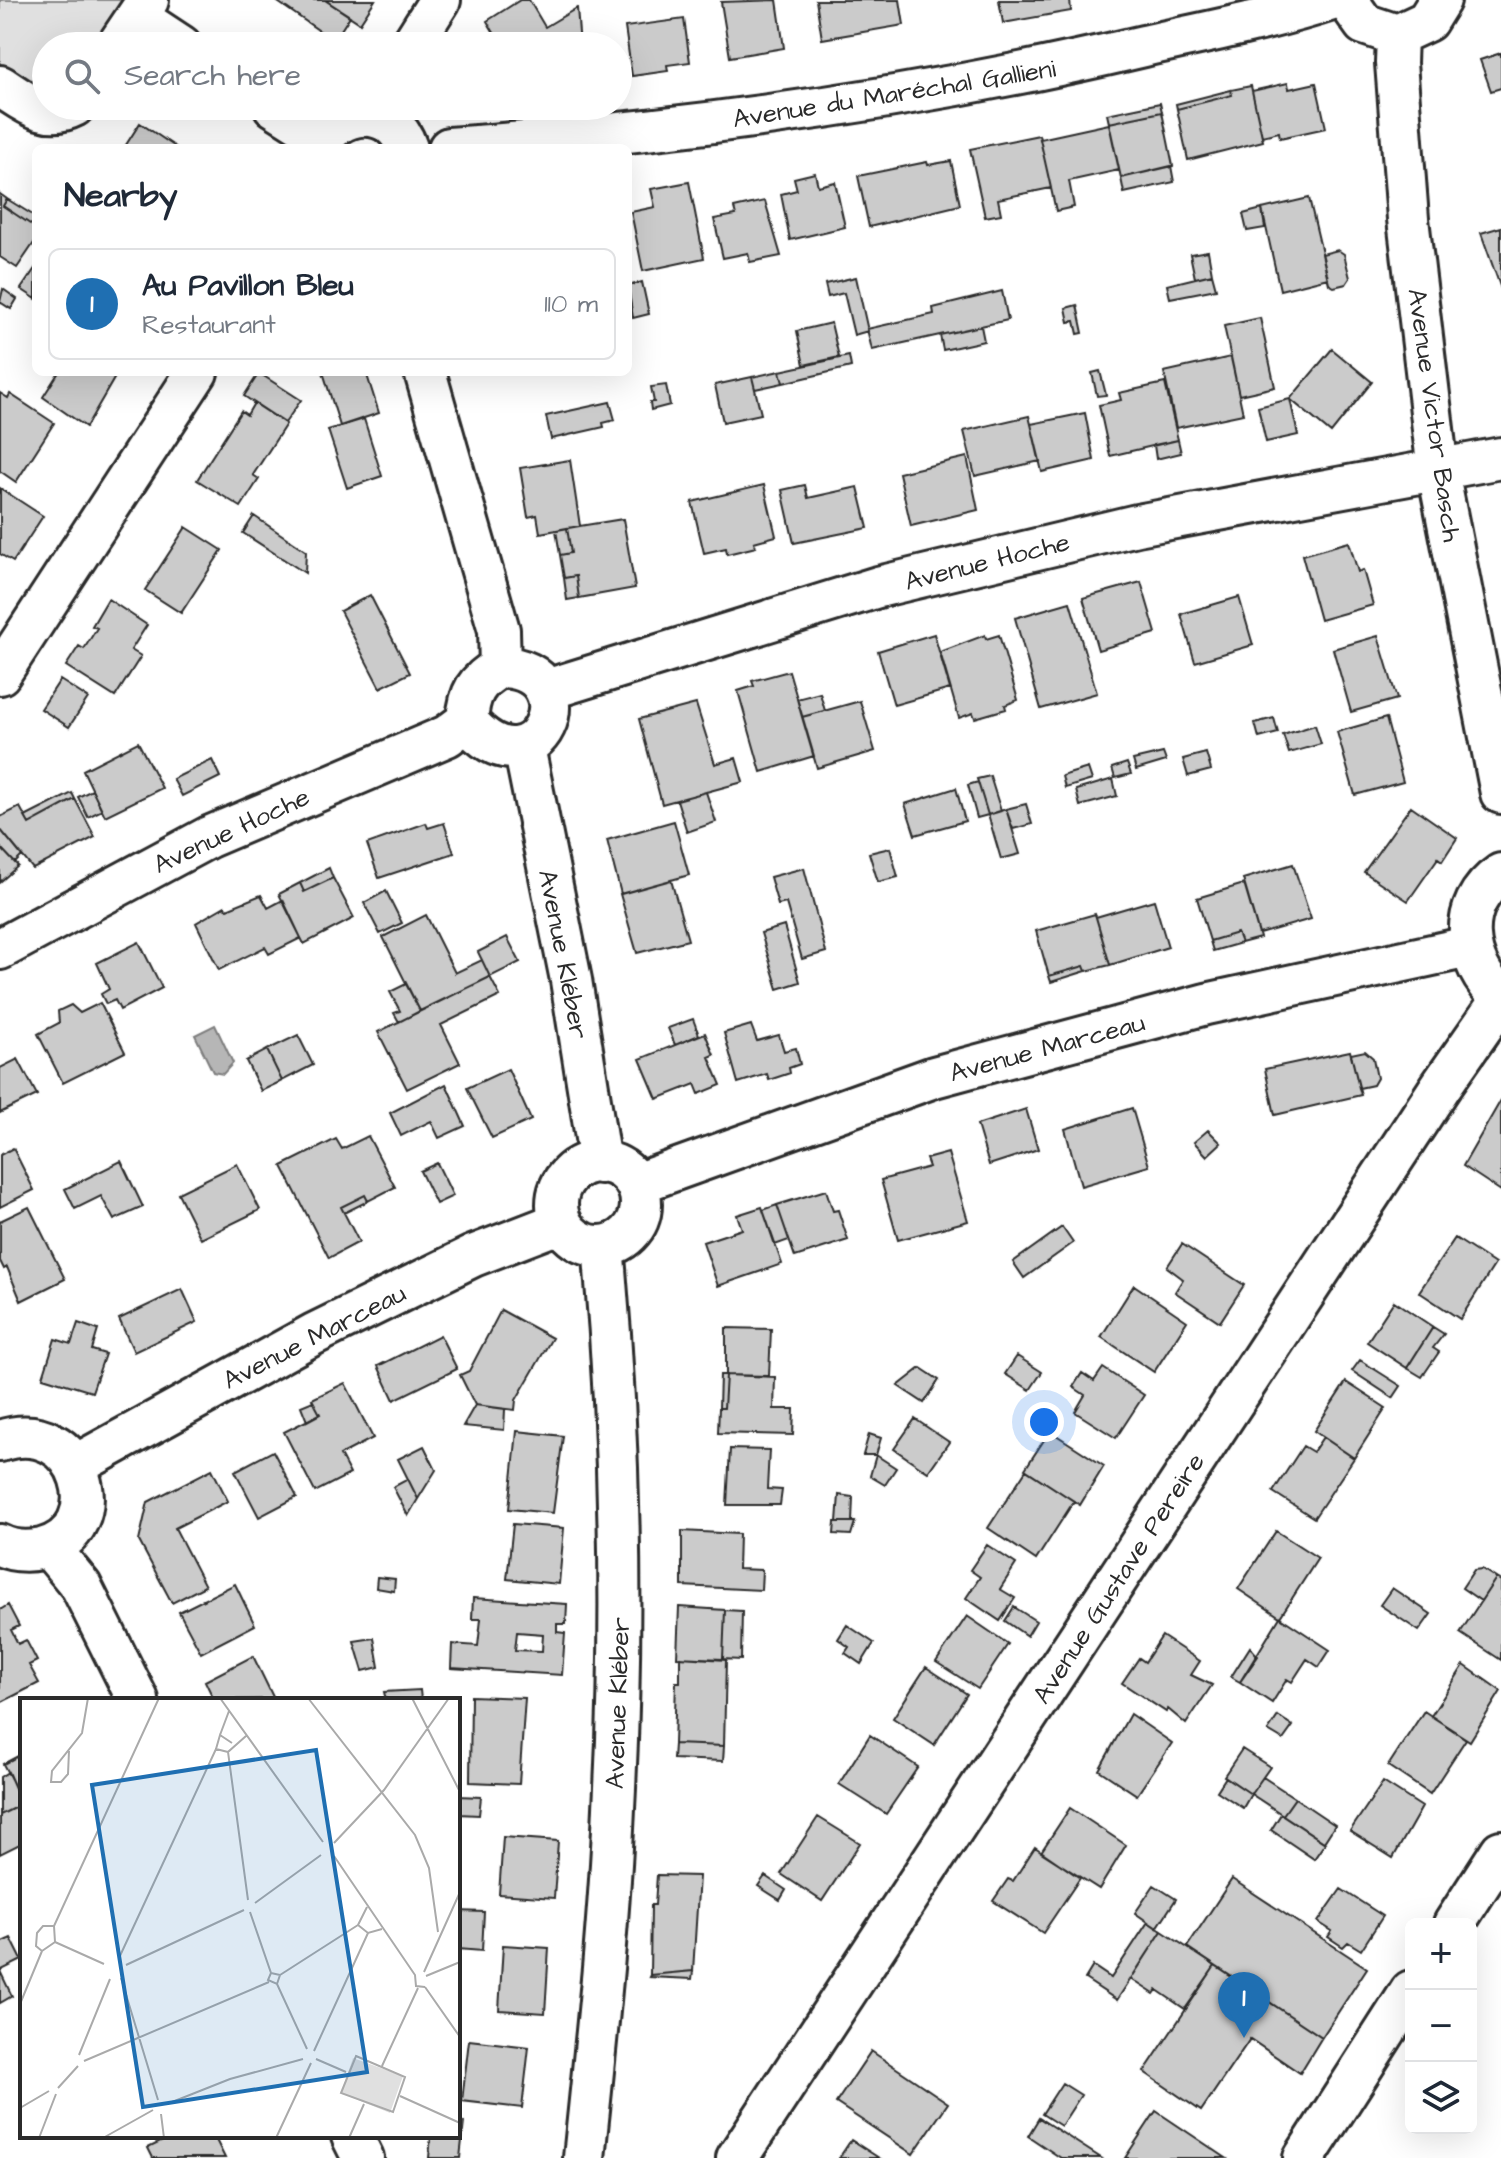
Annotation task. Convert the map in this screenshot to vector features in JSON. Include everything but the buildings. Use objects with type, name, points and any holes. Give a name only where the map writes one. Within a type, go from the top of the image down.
[{"type":"street","points":[[420,32],[440,0]]},
{"type":"street","name":"Avenue du Maréchal Gallieni","points":[[490,144],[728,121],[903,96],[1067,64],[1332,0]]},
{"type":"street","points":[[1347,0],[1364,24],[1379,32],[1397,35],[1427,21],[1440,0]]},
{"type":"street","points":[[134,21],[155,32]]},
{"type":"street","name":"Avenue Victor Basch","points":[[1397,35],[1396,63],[1408,219],[1438,471],[1501,793]]},
{"type":"street","points":[[0,86],[32,106]]},
{"type":"street","points":[[292,120],[321,143],[335,124],[343,120]]},
{"type":"street","points":[[383,120],[391,124],[404,144]]},
{"type":"street","points":[[0,674],[194,376]]},
{"type":"street","points":[[426,376],[499,630],[500,667]]},
{"type":"street","name":"Avenue Hoche","points":[[546,690],[878,587],[1137,525],[1501,458]]},
{"type":"street","points":[[500,667],[519,668],[533,675],[546,690],[551,704],[548,723],[538,738],[524,747],[499,748],[481,738],[467,721],[470,693],[480,678],[500,667]]},
{"type":"street","name":"Avenue Hoche","points":[[0,949],[209,837],[447,736],[467,721]]},
{"type":"street","name":"Avenue Kléber","points":[[524,747],[571,980],[600,1163]]},
{"type":"street","points":[[1501,874],[1478,899],[1469,922],[1469,947],[1475,967],[1501,998]]},
{"type":"street","name":"Avenue Marceau","points":[[636,1184],[934,1077],[1206,1004],[1469,947]]},
{"type":"street","name":"Avenue Gustave Pereire","points":[[737,2158],[1501,998]]},
{"type":"street","points":[[600,1163],[621,1169],[636,1184],[641,1200],[640,1217],[632,1231],[619,1242],[603,1246],[586,1244],[571,1236],[561,1222],[557,1206],[560,1189],[569,1175],[583,1166],[600,1163]]},
{"type":"street","name":"Avenue Marceau","points":[[76,1465],[314,1334],[473,1256],[561,1222]]},
{"type":"street","name":"Avenue Kléber","points":[[584,2158],[614,1808],[620,1616],[614,1368],[603,1246]]},
{"type":"street","points":[[0,1441],[32,1436],[50,1441],[76,1465],[82,1483],[83,1502],[77,1521],[65,1536],[49,1547],[29,1552],[0,1545]]},
{"type":"street","points":[[49,1547],[81,1586],[137,1698]]},
{"type":"street","points":[[1458,1918],[1501,1851]]},
{"type":"street","points":[[1304,2158],[1405,2000]]},
{"type":"street","points":[[353,2138],[363,2158]]},
{"type":"shaded area","points":[[0,0],[148,0],[126,32],[32,32],[32,100],[0,86]]},
{"type":"shaded area","points":[[215,1025],[233,1063],[223,1074],[213,1072],[195,1035]]},
{"type":"place","name":"Au Pavillon Bleu","points":[[1244,2038]]}]
